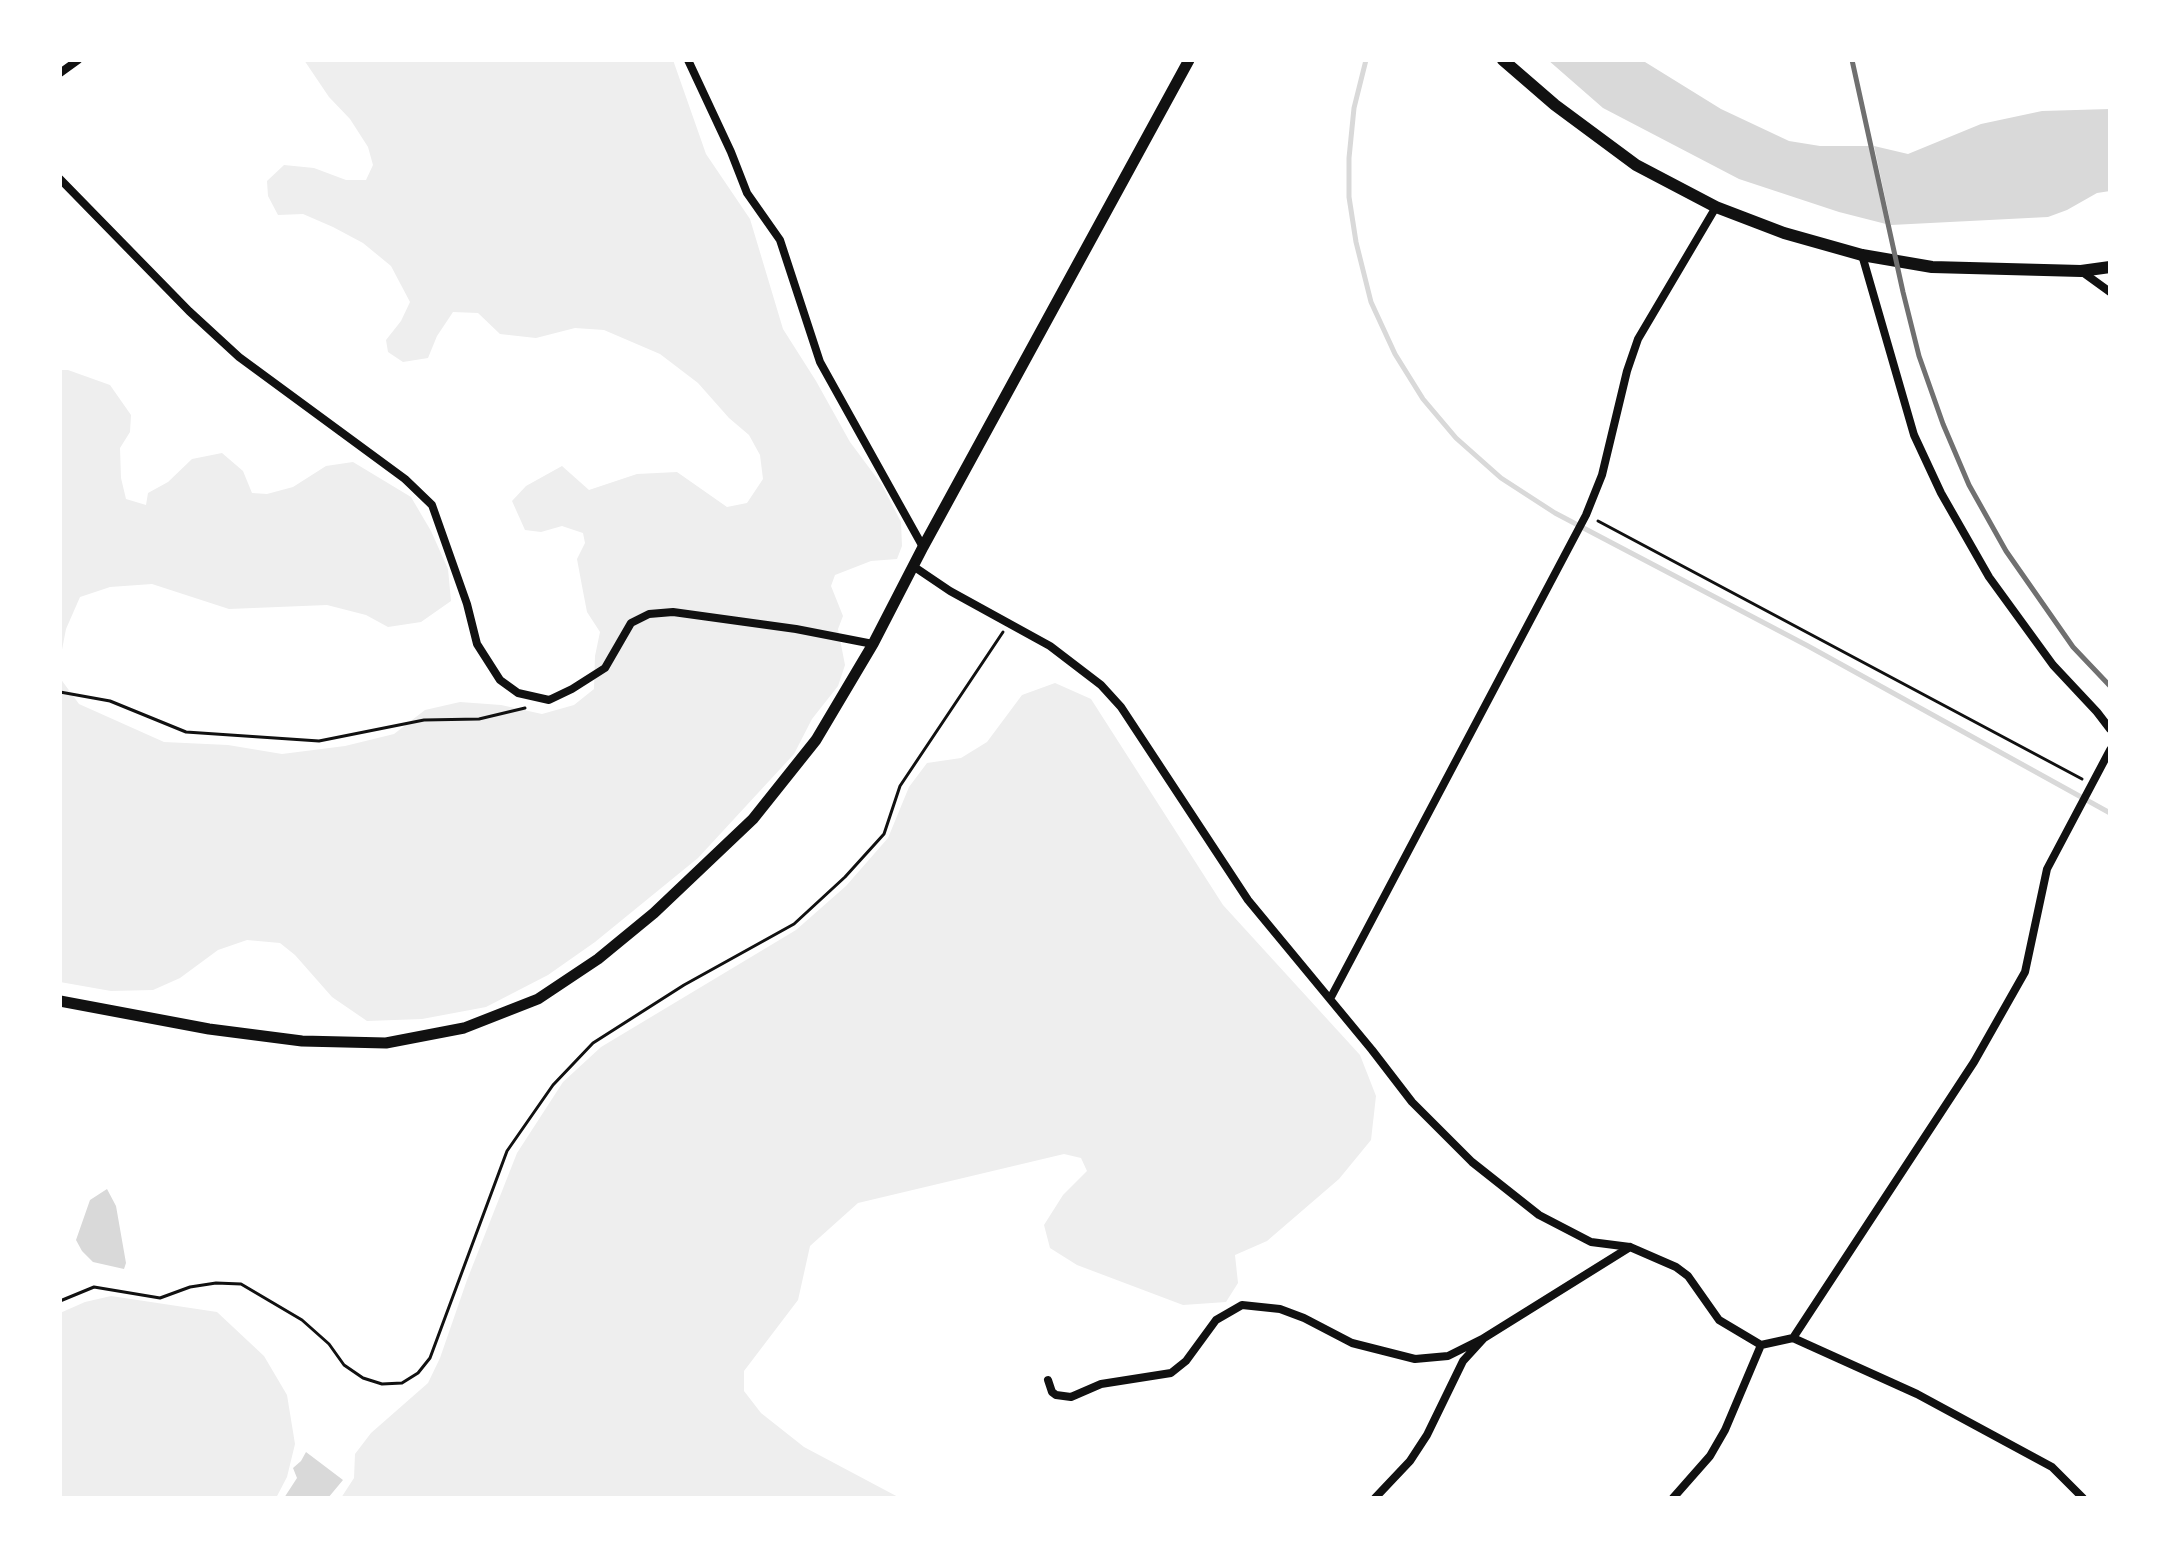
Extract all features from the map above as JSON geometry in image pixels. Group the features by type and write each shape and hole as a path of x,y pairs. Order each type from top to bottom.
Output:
{"main road":[{"path":"1503,60 1555,105 1636,165 1716,207 1784,233 1862,255 1932,267 2081,271 2110,267"}],"street":[{"path":"60,73 78,60"},
{"path":"688,60 747,193 780,240 820,362 923,547"},
{"path":"60,1001 209,1029 302,1041 386,1043 464,1028 538,999 598,959 654,913 753,819 816,740 873,644 1189,60"},
{"path":"60,179 189,311 239,357 405,479 432,505 467,604 477,644 500,680 518,693 549,700 572,689 605,668 631,623 649,614 673,612 796,629 873,644"},
{"path":"1330,999 1586,516 1602,475 1627,371 1638,339 1716,207"},
{"path":"1862,255 1914,435 1941,493 1998,589 2053,665 2110,729"},
{"path":"2081,271 2110,292"},
{"path":"913,566 1082,668 1121,707 1248,900 1412,1102 1472,1162 1539,1215 1591,1242 1630,1247 1676,1267 1688,1276 1719,1320 1761,1345 1793,1338 1917,1394 2052,1467 2083,1498"},
{"path":"1793,1338 1965,1075 2025,972 2047,869 2110,750"},
{"path":"1048,1380 1056,1395 1071,1397 1101,1384 1171,1373 1186,1361 1216,1320 1242,1305 1280,1309 1352,1343 1415,1359 1448,1356 1484,1338 1630,1247"},
{"path":"1375,1498 1410,1461 1427,1435 1463,1361 1484,1338"},
{"path":"1673,1498 1710,1456 1725,1430 1761,1345"}],"path":[{"path":"1586,516 2092,788"},
{"path":"60,1301 94,1287 160,1298 190,1287 216,1283 241,1284 302,1320 329,1344 344,1365 363,1378 382,1384 402,1383 418,1373 430,1358 507,1151 553,1085 593,1043 684,985 794,924 845,877 884,834 900,786 1009,622"},
{"path":"60,692 110,701 186,732 319,741 424,720 505,715 549,700"}],"shaded area":[{"path":"304,60 673,60 706,154 750,219 783,329 850,442 882,485 901,522 902,546 897,559 871,561 835,575 831,586 843,616 838,629 845,665 838,686 812,719 794,754 698,858 595,942 548,975 486,1007 422,1019 367,1021 332,997 295,955 280,943 247,940 218,950 180,978 153,990 111,991 60,982 60,678 79,704 164,742 228,745 282,754 345,746 394,734 425,710 460,702 501,705 542,714 574,705 594,689 595,656 600,632 587,612 577,559 585,543 583,533 562,526 541,532 525,530 512,501 526,486 562,466 589,490 637,474 677,472 727,507 747,503 763,479 760,455 749,435 698,383 660,354 604,330 575,328 536,338 500,334 478,313 453,312 437,336 428,358 403,362 388,352 386,340 401,321 410,302 391,266 363,243 333,227 303,214 278,215 268,196 267,181 284,165 314,168 346,180 366,180 373,165 368,147 350,119 329,97"},
{"path":"1548,60 1646,60 1721,109 1789,141 1820,146 1869,146 1886,224 1739,179 1603,108"},
{"path":"2110,109 2110,191 2097,193 2048,217 1891,225 1874,146 1908,154 1981,124 2042,111"},
{"path":"60,370 110,385 131,415 130,432 120,448 121,478 126,499 146,505 148,493 168,482 192,459 222,453 243,471 252,493 267,494 293,487 326,466 353,462 411,497 448,569 451,601 421,622 388,627 366,615 327,605 229,609 152,584 110,587 80,597 66,629 60,660"},
{"path":"1055,683 1091,699 1223,905 1360,1055 1376,1096 1371,1140 1339,1179 1267,1241 1235,1255 1238,1283 1226,1302 1183,1305 1077,1265 1050,1248 1044,1225 1063,1195 1087,1171 1081,1158 1064,1154 858,1203 810,1246 798,1300 744,1371 744,1391 761,1413 804,1447 900,1498 341,1498 354,1478 355,1454 371,1433 428,1383 517,1153 563,1082 601,1047 796,930 846,886 888,838 909,787 927,763 961,758 987,742 1022,695"},
{"path":"107,1189 116,1206 126,1263 124,1269 93,1262 76,1240 90,1200"},
{"path":"111,1296 217,1312 264,1356 287,1395 295,1444 287,1477 276,1498 60,1498 60,1313 85,1302"},
{"path":"306,1452 343,1480 328,1498 284,1498 297,1478 293,1468"}],"waterway":[{"path":"1366,60 1354,108 1349,158 1349,197 1356,242 1371,302 1395,354 1423,399 1456,438 1501,478 1555,513 1808,646 2110,813"}],"railway":[{"path":"1852,60 1903,292 1919,356 1943,424 1969,485 2006,551 2073,647 2110,686"}]}
